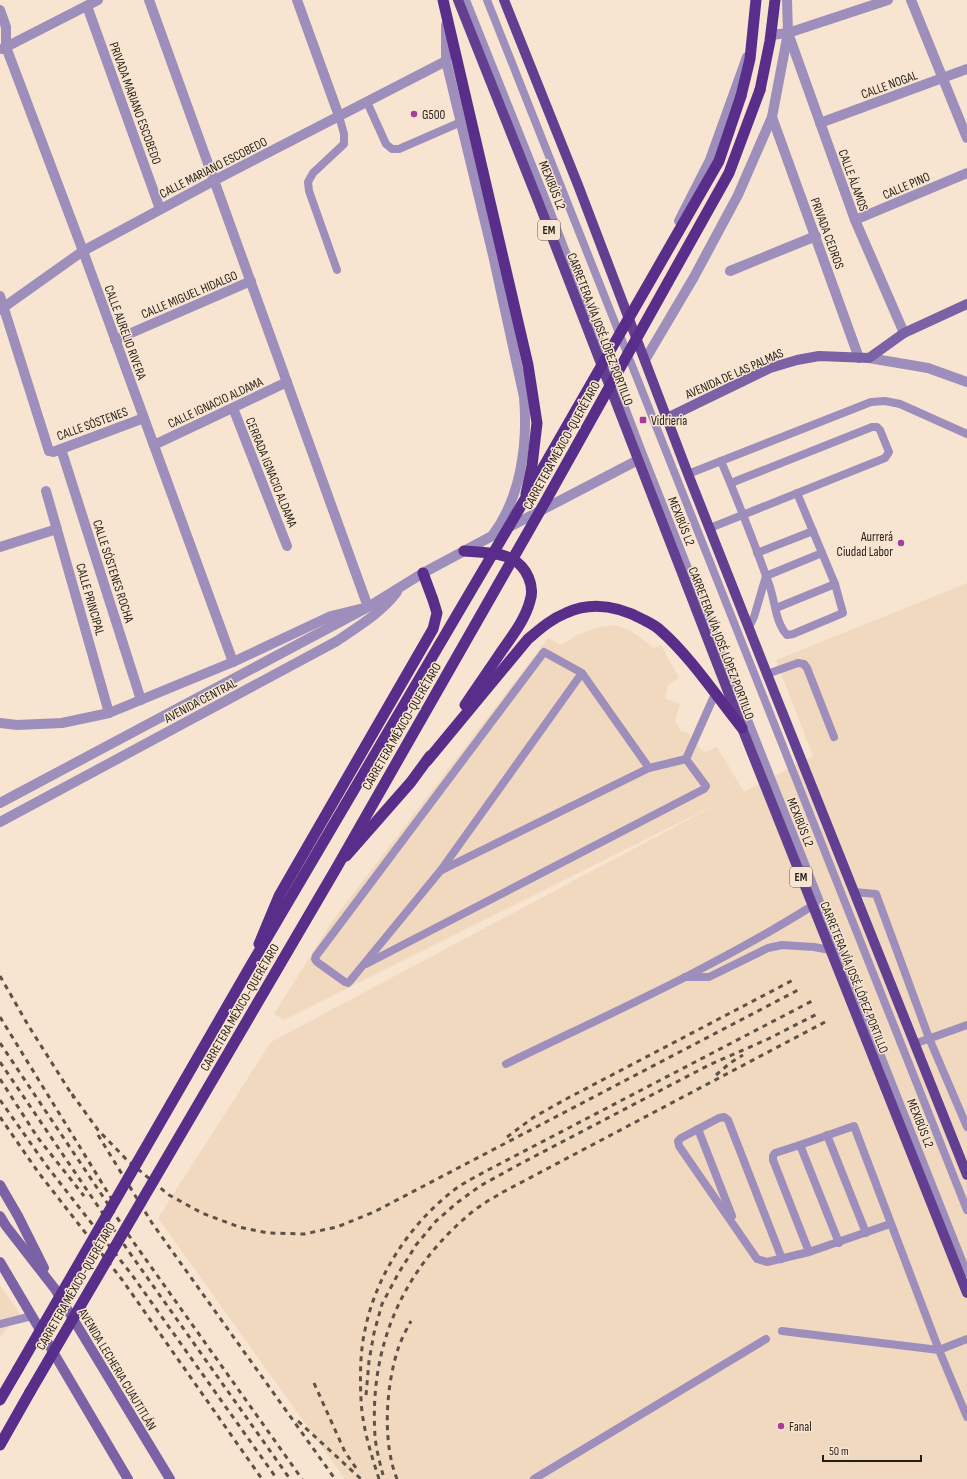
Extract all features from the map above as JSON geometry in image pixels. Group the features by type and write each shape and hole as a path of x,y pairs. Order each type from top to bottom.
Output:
{"highway":[{"path":"443,0 528,365 537,423 532,466 525,498"},
{"name":"CARRETERA MÉXICO-QUERÉTARO","path":"0,1400 251,965 525,498 719,161 742,96 750,59 756,0"},
{"name":"CARRETERA MÉXICO-QUERÉTARO","path":"0,1445 337,867 544,504 729,173 760,90 771,35 775,0"},
{"path":"427,761 512,636 526,613 531,600 532,586 524,568 512,559 496,555 464,551"},
{"path":"251,965 279,896 434,629 437,613 434,600 423,573"},
{"path":"337,867 411,782 528,639 546,624 566,612 597,606 614,608 631,613 659,628 681,651 742,728"}],"main road":[{"name":"CARRETERA VÍA JOSÉ LÓPEZ PORTILLO","path":"458,0 538,201 812,906 967,1293"},
{"path":"504,0 575,178 688,474 967,1175"},
{"path":"864,358 904,333 967,304"},
{"name":"AVENIDA DE LAS PALMAS","path":"667,418 777,366 797,360 820,356 864,358"},
{"path":"0,1185 18,1216 54,1289"},
{"name":"AVENIDA LECHERIA CUAUTITLÁN","path":"0,1216 54,1289 170,1479"},
{"path":"0,1262 128,1479"}],"street":[{"path":"3,49 98,0"},
{"path":"0,723 17,725 62,723 109,713 232,662 331,616 368,607 149,0"},
{"path":"297,0 340,116"},
{"path":"645,360 694,277 738,195 772,116 788,33 786,0"},
{"path":"771,35 788,33 888,0"},
{"path":"911,0 944,78 967,138"},
{"name":"PRIVADA MARIANO ESCOBEDO","path":"87,6 160,209"},
{"name":"CALLE AURELIO RIVERA","path":"0,10 6,27 3,49 83,251 232,662"},
{"path":"446,13 446,61 493,255 520,377 525,411 523,449 517,481 513,495 501,523 492,536"},
{"name":"CALLE ÁLAMOS","path":"788,33 855,220 904,333"},
{"path":"626,312 634,304 654,272 710,160 735,85 752,44"},
{"name":"CALLE MARIANO ESCOBEDO","path":"2,308 83,251 215,180 446,61"},
{"name":"CALLE NOGAL","path":"820,124 967,69"},
{"name":"PRIVADA CEDROS","path":"772,116 816,236 864,358"},
{"name":"CALLE PINO","path":"855,220 967,173"},
{"path":"730,271 816,236"},
{"name":"CALLE MIGUEL HIDALGO","path":"115,340 251,281"},
{"path":"0,296 2,308"},
{"name":"CALLE SÓSTENES","path":"2,308 49,451 53,452 144,418"},
{"path":"864,358 928,368 967,382"},
{"name":"CALLE IGNACIO ALDAMA","path":"154,445 287,382"},
{"name":"CERRADA IGNACIO ALDAMA","path":"232,408 287,546"},
{"name":"CALLE SÓSTENES ROCHA","path":"61,449 141,700"},
{"name":"AVENIDA CENTRAL","path":"0,803 368,607 423,573 638,460"},
{"name":"CALLE PRINCIPAL","path":"46,491 109,713"},
{"path":"0,547 58,529"},
{"name":"AVENIDA CENTRAL","path":"0,822 337,641 373,616 388,603 401,587"}],"lane":[{"name":"MEXIBÚS L2","path":"466,0 546,200 651,474 967,1273"},
{"name":"MEXIBÚS L2","path":"487,0 967,1210"},
{"path":"367,102 386,144 392,149 399,149 461,122"},
{"path":"337,270 309,192 308,182 313,173 344,144 344,134 340,116"},
{"path":"688,474 872,402 885,401 900,404 967,434"},
{"path":"710,528 885,458 889,452 880,430 877,427 872,427 731,483"},
{"path":"721,461 731,483 766,576 783,631 787,635 793,634 843,613 835,584 797,493"},
{"path":"757,553 813,531"},
{"path":"766,576 822,553"},
{"path":"749,627 754,617 766,576"},
{"path":"776,608 835,584"},
{"path":"582,673 441,870 348,983 316,962 315,959 544,652 582,673 649,768"},
{"path":"767,674 798,663 804,664 807,668 834,736"},
{"path":"686,759 715,694"},
{"path":"441,870 649,768 686,759"},
{"path":"362,966 704,789 706,786 686,759"},
{"path":"854,892 876,894 929,1038 966,1124"},
{"path":"506,1064 684,977 762,936 812,906"},
{"path":"684,977 709,977 768,948 782,945 814,947 830,950"},
{"path":"914,1044 967,1025"},
{"path":"782,1258 728,1120 724,1117 681,1138 678,1141 679,1146 757,1259 767,1262 809,1252 839,1243 890,1224"},
{"path":"809,1252 773,1160 773,1156 775,1153 827,1136 850,1126 854,1126 890,1224 967,1417"},
{"path":"698,1129 736,1228"},
{"path":"827,1136 866,1233"},
{"path":"800,1145 839,1243"},
{"path":"0,1324 32,1316"},
{"path":"782,1331 939,1350 967,1339"},
{"path":"534,1479 766,1339"}],"shaded area":[{"path":"967,583 967,1479 345,1479 158,1218 271,1042 723,801 284,1020 274,1014 331,923 548,638 561,645 579,634 600,627 615,625 630,630 654,648 661,645 679,678 668,685 665,698 680,704 675,721 681,731 691,734 689,740 705,752 717,747 744,792 813,756 776,660"},
{"path":"0,1285 20,1314 0,1337"}],"railway":[{"path":"0,976 28,1025 74,1098"},
{"path":"507,1137 534,1117 568,1098 795,979"},
{"path":"72,1094 98,1130 127,1160 169,1195 202,1213 239,1227 268,1233 304,1234 337,1227 374,1212 800,989"},
{"path":"379,1479 367,1440 363,1419 361,1391 361,1356 363,1338 370,1310 386,1270 409,1235 423,1218 454,1190 471,1179 812,1001"},
{"path":"366,1395 369,1361 374,1333 382,1304 416,1245 436,1221 458,1202 480,1186 518,1165 709,1065 768,1039 819,1013"},
{"path":"0,1017 113,1201"},
{"path":"383,1475 375,1436 375,1403 378,1371 385,1341 395,1312 409,1284 427,1258 448,1234 472,1212 503,1192 825,1022"},
{"path":"0,1043 132,1240 302,1479"},
{"path":"716,1075 730,1063 743,1055"},
{"path":"0,1062 127,1249 290,1479"},
{"path":"0,1079 38,1138 84,1196"},
{"path":"0,1100 46,1165 132,1275 277,1479"},
{"path":"0,1117 38,1172 123,1281 262,1479"},
{"path":"98,1135 152,1223 335,1479"},
{"path":"397,1479 389,1448 387,1414 388,1397 398,1349 411,1321"},
{"path":"314,1383 345,1452 356,1468"},
{"path":"298,1421 361,1479"}],"place":[{"name":"G500","path":"414,114"},
{"name":"Vidrieria","path":"643,420"},
{"name":"Aurrerá Ciudad Labor","path":"901,543"},
{"name":"Fanal","path":"781,1426"}]}
